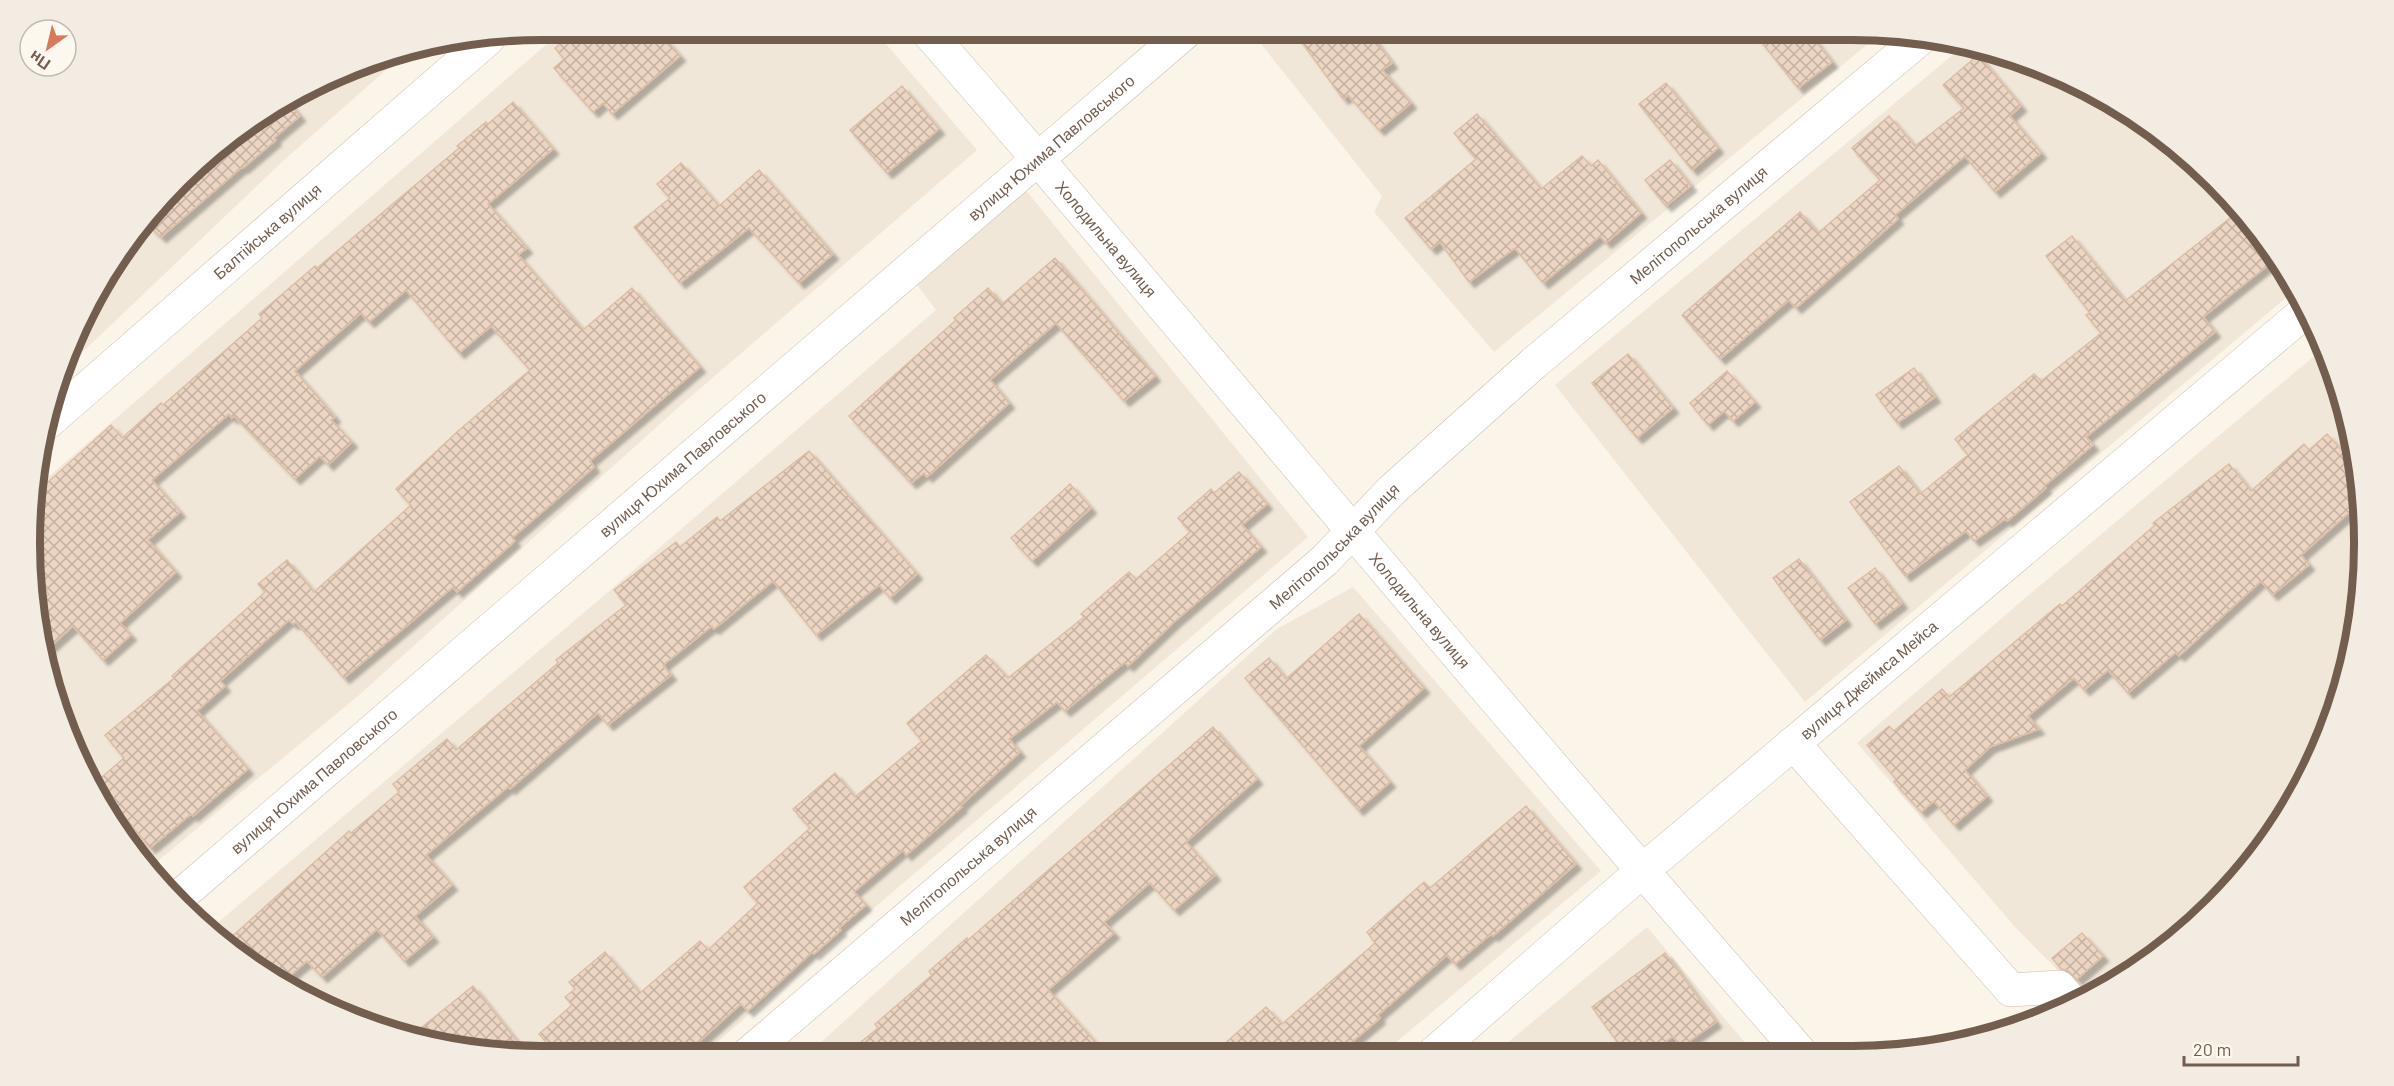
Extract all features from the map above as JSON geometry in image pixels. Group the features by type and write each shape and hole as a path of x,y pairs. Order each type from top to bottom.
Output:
{"street":[{"name":"Холодильна вулиця","path":"935,40 1040,159 1352,531 1795,1046"},
{"name":"вулиця Юхима Павловського","path":"183,893 1177,40"},
{"name":"Балтійська вулиця","path":"58,414 482,45"},
{"name":"Мелітопольська вулиця","path":"758,1046 1325,560 1392,490 1534,363 1913,45"},
{"name":"вулиця Джеймса Мейса","path":"1442,1046 1642,871 2300,316"},
{"path":"1793,744 2011,990 2059,987 2067,996"}],"shaded area":[{"path":"551,40 883,40 977,150 681,405 358,696 156,863 125,822 108,794 92,765 67,705 50,641 45,609 40,543 45,480"},
{"path":"1258,40 1871,41 1494,352 1374,212 1382,196"},
{"path":"1957,52 2013,67 2073,92 2130,125 2157,144 2182,165 2229,212 2250,237 2288,296 1805,702 1555,385"},
{"path":"393,64 283,161 76,358 92,321 125,264 165,212 212,165 237,144 292,108 321,92"},
{"path":"1024,188 1308,537 713,1046 543,1046 445,1036 381,1019 321,994 264,961 216,924 936,310 915,282"},
{"path":"2316,354 2327,381 2344,445 2354,543 2344,641 2327,705 2302,765 2286,794 2250,849 2229,874 2182,921 2157,942 2130,961 2078,991 2015,927 1857,743 2031,593"},
{"path":"1353,587 1601,871 1391,1046 817,1046 1277,629"},
{"path":"1647,927 1748,1046 1503,1046"}],"building":[{"path":"564,40 647,40 649,42 666,40 680,56 612,114 603,103 593,112 554,68 564,59 555,48"},
{"path":"1300,40 1375,40 1392,63 1382,70 1411,103 1379,130 1348,95 1343,99"},
{"path":"1760,40 1815,40 1832,62 1798,88"},
{"path":"1976,57 1980,58 2021,106 2010,116 2041,153 1995,192 1965,156 1895,215 1898,219 1796,308 1789,300 1720,359 1682,315 1800,212 1818,233 1880,180 1852,148 1889,116 1915,146 1964,108 1943,85"},
{"path":"1666,83 1718,148 1692,170 1639,104"},
{"path":"902,86 939,129 887,173 850,130"},
{"path":"513,102 553,149 488,204 527,248 518,255 583,330 632,288 700,367 590,461 594,467 512,538 515,541 457,592 453,587 344,678 296,622 293,624 289,620 220,681 225,686 197,711 248,769 193,816 191,814 150,848 114,804 100,779 124,758 105,735 174,678 172,676 265,592 258,584 287,560 314,592 411,505 396,489 458,431 530,370 491,326 459,353 406,290 369,322 361,313 295,371 335,417 331,420 352,442 328,465 320,456 295,479 234,416 232,418 229,414 152,480 180,512 148,540 176,572 120,623 131,635 103,660 73,626 51,646 44,599 49,594 43,588 40,543 44,485 111,425 122,438 161,403 163,405 262,318 259,314 459,148 457,146 486,122 488,124"},
{"path":"293,107 300,116 274,138 276,140 161,237 151,228 188,188 237,144"},
{"path":"1477,114 1541,189 1582,156 1591,166 1598,160 1641,213 1606,243 1600,236 1543,283 1515,248 1469,282 1440,242 1431,249 1405,218 1476,159 1454,133"},
{"path":"1670,160 1691,186 1666,206 1645,180"},
{"path":"681,163 719,206 759,170 833,254 799,283 749,228 680,283 634,227 670,198 657,184"},
{"path":"2232,216 2269,264 2203,317 2215,332 2086,437 2093,445 2044,486 2046,488 2007,521 2005,519 1974,541 1966,531 1905,576 1850,502 1899,466 1920,494 1968,455 1955,439 2034,374 2041,381 2101,333 2086,315 2090,313 2046,256 2072,236 2125,301"},
{"path":"1055,258 1155,376 1124,401 1056,323 990,380 1009,403 927,477 924,473 911,483 849,416 956,320 954,318 988,288 1002,304"},
{"path":"1628,354 1673,408 1637,438 1592,383"},
{"path":"1914,368 1935,397 1897,423 1876,395"},
{"path":"1727,371 1755,402 1733,421 1724,411 1708,425 1690,403"},
{"path":"2327,434 2345,454 2352,510 2301,555 2309,565 2272,595 2261,581 2179,656 2176,652 2128,693 2108,670 2084,690 2074,678 2028,716 2039,729 1990,747 1965,770 1987,796 1954,825 1934,801 1921,812 1894,782 1896,779 1867,745 1889,726 1894,731 1942,689 1949,697 2060,604 2062,606 2155,525 2153,523 2229,464 2251,491 2304,444 2309,450"},
{"path":"809,451 917,574 890,598 879,585 816,635 773,581 714,629 712,626 663,665 671,675 608,725 598,713 510,789 508,787 426,855 452,885 415,916 433,937 404,961 377,929 322,977 307,961 289,976 231,937 349,831 351,833 399,792 393,784 447,739 456,750 558,663 556,660 626,605 614,590 676,542 680,547 717,517 720,521"},
{"path":"1239,472 1267,504 1242,525 1261,547 1174,622 1128,666 1125,662 1065,711 1057,702 1009,739 1020,752 960,806 962,807 906,855 903,850 854,892 866,905 839,928 841,930 814,954 812,952 748,1011 741,1004 694,1046 550,1046 539,1034 572,1005 565,997 575,989 569,982 605,952 640,993 700,941 708,950 758,903 744,887 810,828 793,809 835,773 855,797 922,741 907,723 986,655 1008,678 1084,617 1081,614 1129,572 1136,579 1190,532 1178,518 1211,489 1214,493"},
{"path":"1070,484 1091,508 1032,561 1011,538"},
{"path":"1799,559 1846,620 1820,640 1773,578"},
{"path":"1875,568 1902,603 1875,624 1848,588"},
{"path":"1359,614 1424,688 1359,746 1390,782 1358,810 1245,678 1269,658 1286,679"},
{"path":"1213,727 1257,779 1186,842 1215,875 1174,910 1150,883 1104,922 1114,933 1048,990 1099,1046 856,1046 878,1028 875,1024 932,975 929,971 967,938 968,940"},
{"path":"1526,806 1576,864 1493,936 1491,934 1455,964 1447,955 1378,1015 1380,1018 1347,1046 1222,1046 1266,1007 1282,1024 1375,943 1367,932 1424,882 1430,888"},
{"path":"2082,933 2103,956 2077,979 2067,970 2061,969 2052,958"},
{"path":"1665,953 1716,1022 1682,1046 1673,1036 1660,1046 1620,1046 1592,1007"},
{"path":"473,986 520,1045 477,1041 419,1030"}]}
